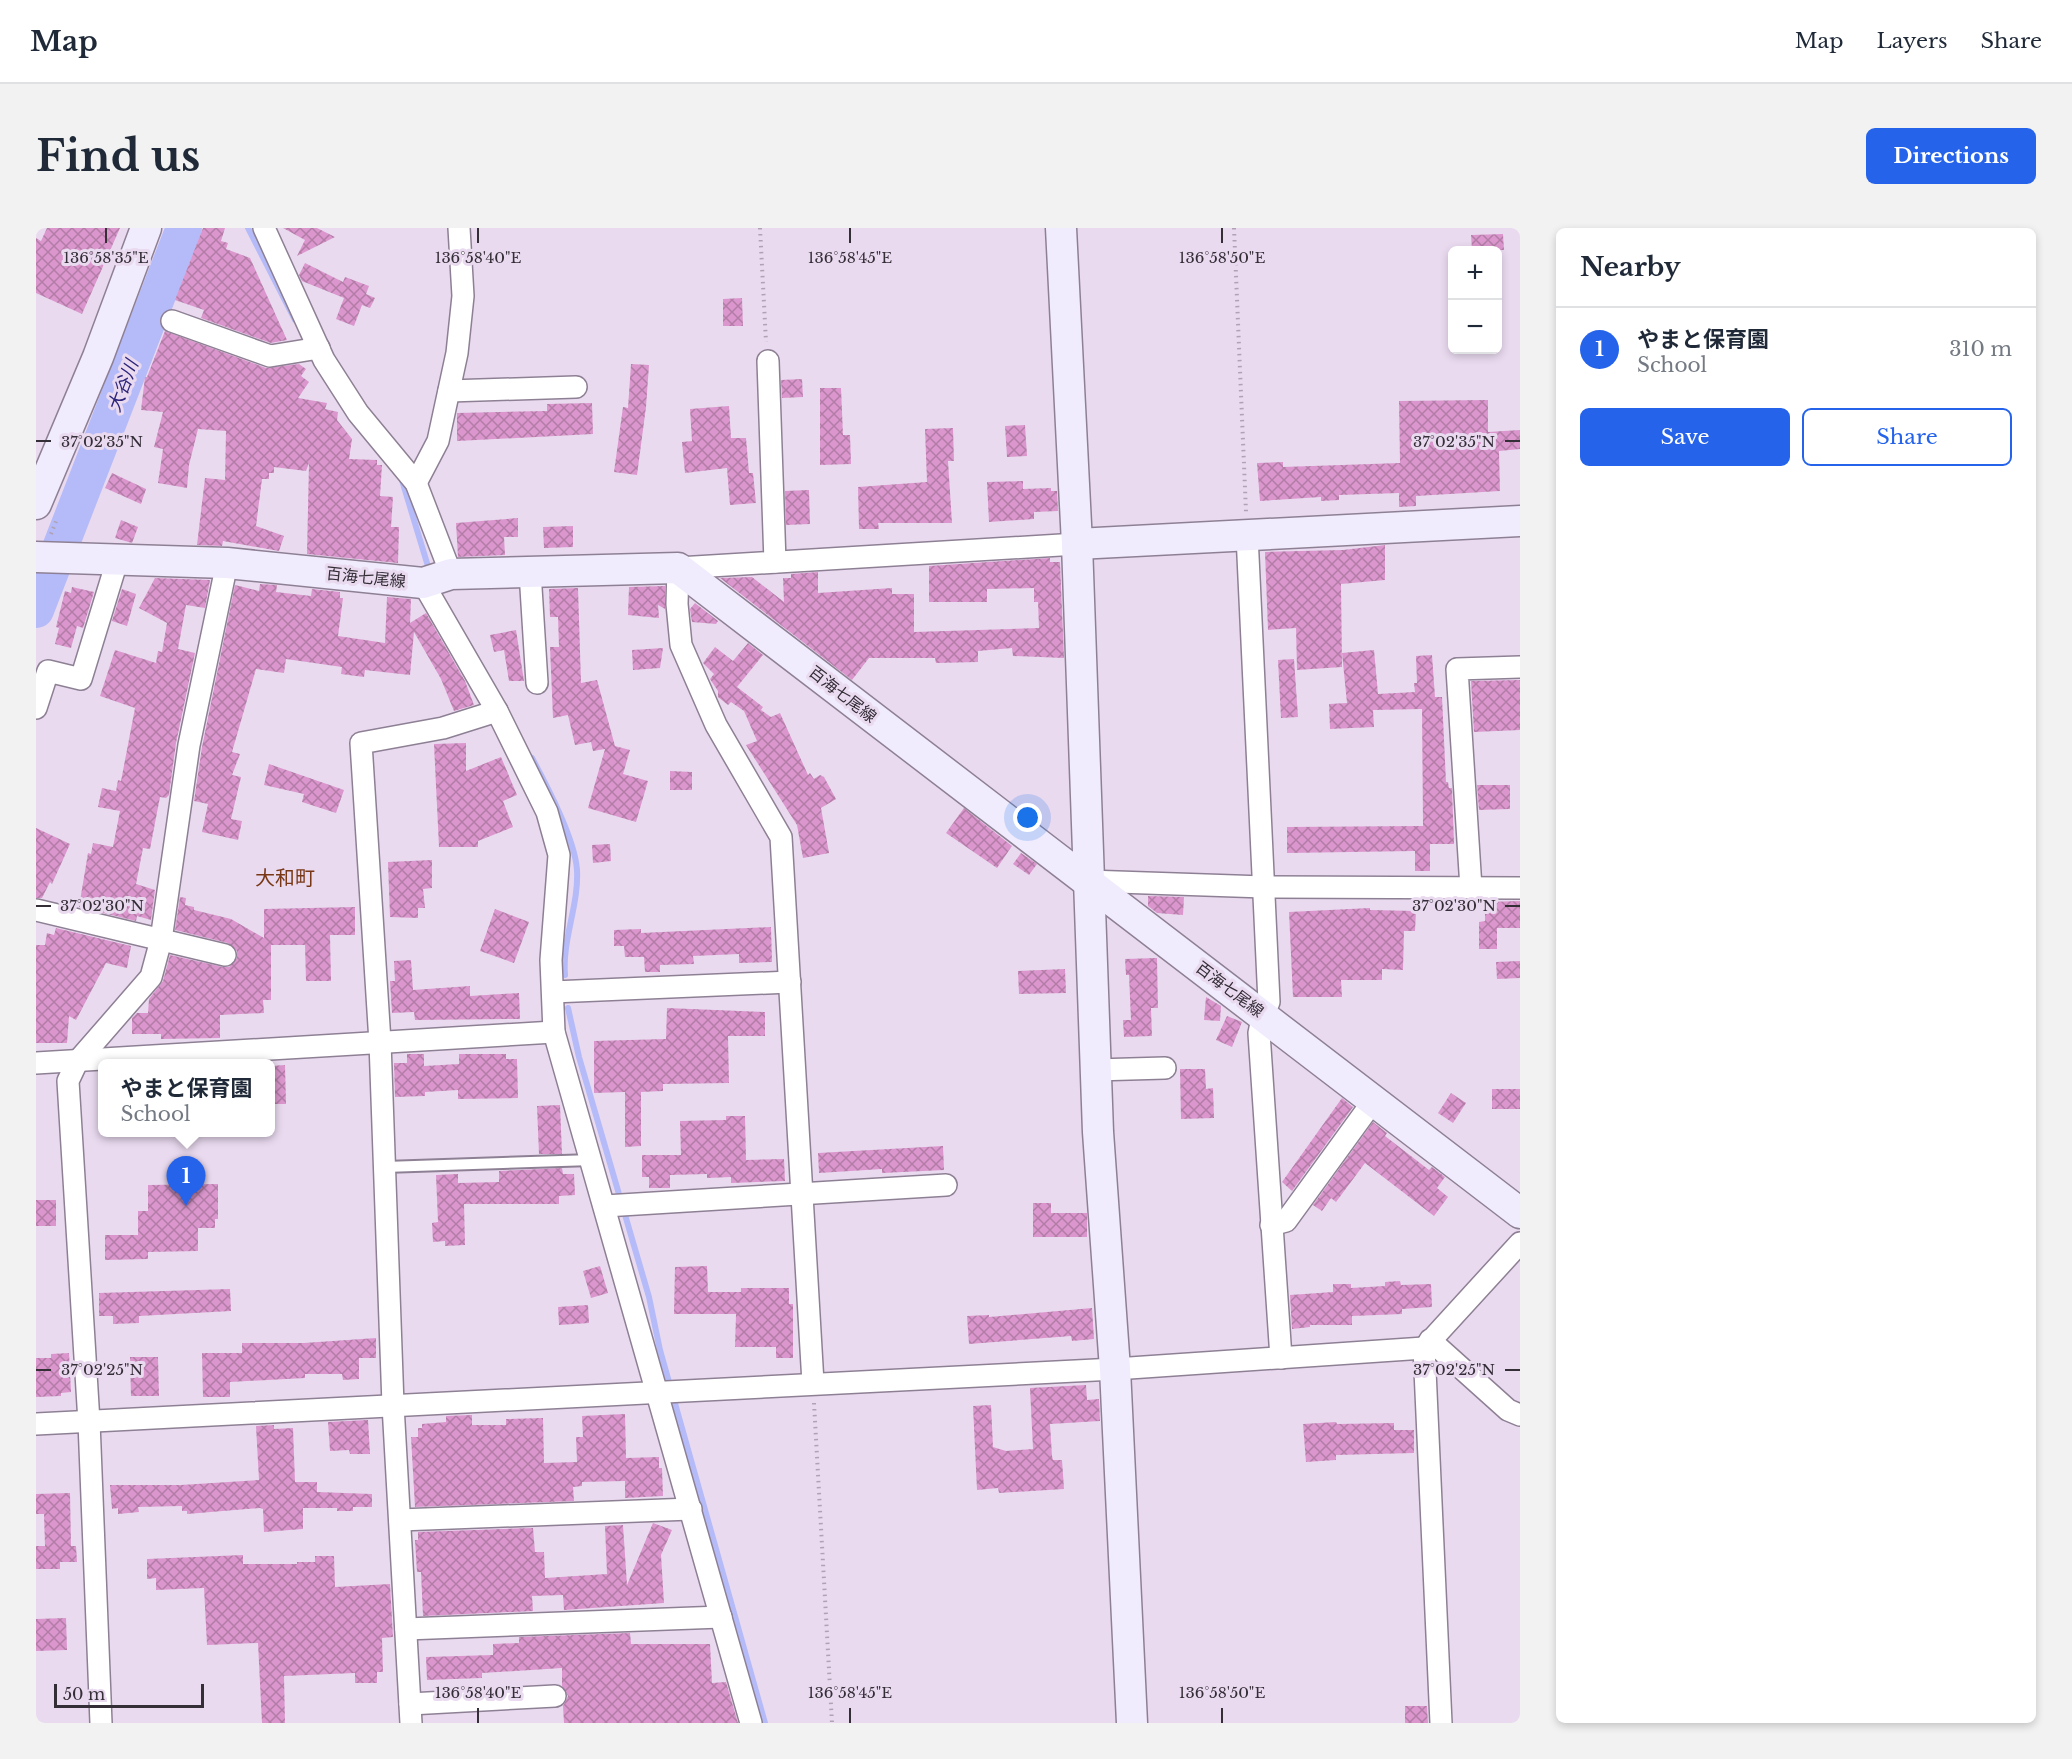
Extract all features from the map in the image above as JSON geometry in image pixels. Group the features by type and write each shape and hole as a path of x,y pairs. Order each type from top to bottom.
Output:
{"street":[{"path":"36,504 98,357 146,228"},
{"path":"264,228 319,348 358,414 416,483 436,579 547,812 559,855 551,960 554,1032 605,1206 667,1390 691,1509 751,1723"},
{"path":"416,483 438,441 457,353 463,297 459,228"},
{"path":"1061,228 1077,544 1095,1070 1115,1369 1132,1723"},
{"path":"172,321 270,356 319,348"},
{"path":"768,361 775,562"},
{"path":"449,391 576,387"},
{"path":"813,1383 781,837 716,725 681,645 677,604 678,568 1520,521"},
{"path":"1247,536 1269,1002 1263,1014 1259,1033 1281,1358"},
{"name":"百海七尾線","path":"36,557 227,563 436,579 530,572 678,568 1520,1213"},
{"path":"36,708 48,671 81,679 118,558"},
{"path":"101,1723 89,1422 68,1081 77,1062 151,977 161,940 189,745 227,563"},
{"path":"530,572 537,683"},
{"path":"1472,888 1457,669 1520,667"},
{"path":"497,711 443,728 361,743 380,1042 393,1405 410,1713 555,1696"},
{"path":"1088,881 1264,887 1520,888"},
{"path":"36,910 225,955"},
{"path":"553,992 790,982"},
{"path":"122,1059 554,1032"},
{"path":"36,1063 98,1061"},
{"path":"1095,1070 1165,1068"},
{"path":"1271,1225 1286,1221 1374,1100"},
{"path":"605,1206 946,1185"},
{"path":"36,1424 667,1390 1115,1369 1281,1358 1427,1344 1520,1243"},
{"path":"1427,1344 1508,1410 1520,1415"},
{"path":"1427,1344 1441,1723"},
{"path":"400,1521 691,1509"},
{"path":"406,1629 721,1617"}],"lane":[{"path":"385,1167 592,1160"}],"path":[{"path":"760,228 768,361"},
{"path":"1234,228 1247,536"},
{"path":"813,1383 832,1723"}],"building":[{"path":"47,228 120,228 82,314 36,293 36,238 41,241"},
{"path":"203,228 225,228 221,241 228,243 226,249 250,258 287,340 271,343 201,318 204,310 175,300"},
{"path":"283,228 317,228 335,237 297,256 305,240"},
{"path":"1503,234 1504,250 1502,246 1472,246 1471,235"},
{"path":"305,263 343,282 345,277 369,286 366,294 375,298 370,308 362,305 354,326 336,319 344,298 302,281 299,275"},
{"path":"742,298 743,326 723,326 723,299"},
{"path":"165,331 266,368 299,364 306,369 301,376 309,382 298,398 327,403 325,409 338,412 337,420 352,439 349,459 377,460 377,465 382,465 380,496 393,497 391,527 399,527 398,563 307,554 309,463 306,471 274,467 274,473 269,473 269,479 262,479 256,526 284,536 279,551 223,541 222,546 197,545 205,478 225,480 226,431 198,429 189,465 187,488 158,483 163,449 154,447 163,412 141,410 145,377 147,377"},
{"path":"631,364 649,365 637,475 614,472 623,407 628,408"},
{"path":"802,379 803,397 782,398 781,380"},
{"path":"820,388 841,388 843,435 850,435 851,464 820,465"},
{"path":"1488,400 1488,432 1520,430 1520,449 1499,451 1500,491 1416,496 1416,506 1399,507 1399,493 1339,495 1339,500 1321,501 1321,497 1260,501 1257,463 1283,462 1283,467 1400,463 1399,401"},
{"path":"592,403 593,434 457,441 457,413 547,411 547,404"},
{"path":"729,406 731,438 746,438 749,473 753,473 756,503 730,505 727,468 685,473 682,442 692,441 690,409"},
{"path":"1025,425 1027,456 1007,457 1005,426"},
{"path":"953,428 954,461 948,461 952,523 878,523 879,529 859,529 858,487 927,482 925,429"},
{"path":"112,473 146,489 141,504 105,488"},
{"path":"1023,481 1023,489 1051,488 1051,491 1057,491 1058,511 1034,512 1034,519 989,522 987,482"},
{"path":"809,490 810,524 786,525 785,491"},
{"path":"518,518 518,537 504,537 505,555 458,557 456,523"},
{"path":"121,520 138,527 132,543 115,538"},
{"path":"573,526 573,547 544,548 543,527"},
{"path":"1385,545 1385,580 1341,584 1342,667 1297,670 1296,628 1268,630 1265,552 1343,550"},
{"path":"1050,558 1050,562 1060,562 1064,658 1013,656 1012,648 978,651 978,662 936,663 935,658 869,658 852,680 720,578 752,577 784,602 783,578 791,578 791,574 818,572 818,593 892,588 892,594 914,594 914,632 1039,628 1038,602 1034,602 1034,588 987,589 987,602 929,602 929,566"},
{"path":"155,578 210,580 205,608 186,605 178,649 195,653 176,743 169,795 166,798 160,797 150,849 143,848 136,884 155,890 151,920 137,916 136,921 79,907 88,853 91,854 93,843 113,847 120,811 98,807 102,788 116,791 118,780 121,781 135,708 100,696 115,650 156,663 158,651 162,652 167,623 139,608"},
{"path":"260,584 277,585 276,592 311,596 312,589 340,592 340,598 343,598 338,636 385,643 387,597 411,599 410,623 426,613 465,681 474,705 454,711 441,679 414,632 410,675 365,670 364,677 341,674 342,667 286,659 284,673 256,669 232,752 240,754 232,775 241,777 231,819 242,821 238,840 202,832 208,804 194,801 202,747 235,585 259,591"},
{"path":"665,586 665,609 658,605 659,618 628,615 629,587"},
{"path":"72,587 94,592 83,628 77,626 71,648 55,644 59,628 56,627 65,591 71,593"},
{"path":"578,588 581,683 597,680 615,746 630,750 623,774 648,781 636,822 588,808 605,749 593,751 591,742 575,745 568,715 553,718 550,647 559,647 558,617 550,617 549,589"},
{"path":"122,589 136,594 127,626 112,621"},
{"path":"695,603 718,621 716,624 692,622 690,609"},
{"path":"516,630 524,681 509,681 504,650 494,652 490,635"},
{"path":"748,643 763,655 737,687 763,707 761,710 771,717 780,713 808,775 810,773 814,779 820,775 824,777 836,799 821,808 829,853 803,858 797,825 746,745 757,741 744,711 731,702 728,705 718,697 718,691 710,679 714,674 703,663 715,647 733,661"},
{"path":"663,648 660,668 633,670 632,650"},
{"path":"1374,650 1378,694 1415,692 1416,656 1432,655 1435,697 1442,697 1446,782 1449,788 1452,788 1454,844 1430,844 1430,871 1415,871 1415,851 1287,853 1287,827 1423,826 1422,709 1373,710 1374,727 1330,729 1329,704 1347,703 1342,653"},
{"path":"1294,659 1298,717 1281,718 1278,660"},
{"path":"1520,680 1520,730 1474,732 1471,681"},
{"path":"466,743 466,771 501,757 517,795 503,801 513,827 478,841 478,847 439,847 434,744"},
{"path":"269,764 344,790 336,813 302,802 304,794 264,785"},
{"path":"670,771 692,772 692,790 670,790"},
{"path":"1477,785 1510,785 1510,809 1479,810"},
{"path":"964,808 1012,846 997,868 946,833"},
{"path":"36,828 70,844 52,884 50,882 42,898 36,898"},
{"path":"610,844 611,861 593,863 592,845"},
{"path":"1021,853 1037,864 1029,875 1013,864"},
{"path":"432,860 432,888 423,889 425,908 418,908 418,918 390,917 388,862"},
{"path":"1148,896 1184,897 1183,915 1157,913 1148,906"},
{"path":"180,897 186,898 185,905 194,907 194,910 231,919 264,938 264,909 355,907 355,935 330,935 331,981 306,981 305,945 271,945 271,1000 263,1000 264,1013 220,1015 220,1038 161,1039 161,1034 132,1034 132,1018 137,1013 148,1013 149,999 163,981 170,955 223,967 229,967 237,958 237,951 228,943 175,930"},
{"path":"1520,901 1520,928 1497,928 1497,949 1479,949 1479,922 1485,921 1485,902"},
{"path":"1370,908 1370,910 1416,911 1415,931 1404,931 1403,970 1382,969 1382,980 1341,980 1342,997 1293,997 1289,912"},
{"path":"495,909 529,922 514,963 480,951"},
{"path":"771,927 772,962 739,963 739,954 693,956 694,964 660,965 660,972 645,972 644,957 625,957 624,946 614,946 614,930 641,929 641,933"},
{"path":"56,928 131,946 127,968 106,963 76,1020 69,1016 67,1043 36,1043 36,945 45,945 47,933 54,935"},
{"path":"1157,958 1158,1008 1151,1008 1152,1036 1124,1037 1123,1020 1131,1020 1129,975 1126,975 1125,959"},
{"path":"411,960 413,990 470,986 470,996 519,993 520,1019 415,1020 414,1012 392,1013 390,981 395,981 394,961"},
{"path":"1520,961 1520,978 1497,979 1496,962"},
{"path":"1065,969 1066,993 1019,994 1018,971"},
{"path":"1206,997 1221,1006 1220,1021 1204,1020"},
{"path":"667,1008 765,1012 765,1036 728,1036 729,1083 663,1084 663,1091 641,1092 641,1146 625,1147 625,1092 594,1093 594,1041 666,1039"},
{"path":"1227,1016 1242,1022 1232,1047 1216,1040"},
{"path":"407,1054 424,1054 424,1066 459,1064 459,1054 506,1054 506,1059 517,1059 518,1098 458,1099 458,1090 425,1092 425,1096 395,1097 394,1063 407,1063"},
{"path":"285,1065 286,1104 275,1104 275,1066"},
{"path":"1180,1069 1205,1069 1206,1089 1213,1088 1214,1118 1181,1119"},
{"path":"1492,1089 1520,1089 1520,1109 1492,1109"},
{"path":"1451,1093 1466,1103 1453,1123 1438,1113"},
{"path":"1342,1098 1353,1107 1292,1191 1282,1182"},
{"path":"560,1105 562,1154 539,1154 537,1106"},
{"path":"726,1116 745,1116 746,1160 784,1159 785,1181 731,1183 731,1177 707,1178 707,1174 670,1175 670,1188 649,1188 649,1177 642,1177 642,1155 681,1155 680,1121 726,1120"},
{"path":"1373,1122 1387,1133 1385,1136 1429,1170 1432,1167 1445,1177 1437,1188 1448,1197 1434,1216 1365,1163 1336,1202 1331,1198 1322,1211 1313,1205"},
{"path":"943,1146 944,1170 882,1173 882,1169 819,1173 818,1153"},
{"path":"562,1168 563,1174 574,1174 575,1195 559,1196 559,1204 464,1204 465,1245 445,1246 445,1241 433,1242 432,1223 438,1222 436,1175 458,1174 458,1183 499,1182 499,1171"},
{"path":"218,1184 218,1219 215,1219 215,1228 198,1228 198,1251 148,1252 148,1259 105,1260 105,1235 138,1235 138,1211 148,1211 148,1185"},
{"path":"36,1200 56,1200 56,1226 36,1226"},
{"path":"1033,1203 1051,1203 1051,1213 1087,1213 1087,1237 1033,1237"},
{"path":"600,1266 608,1293 591,1298 583,1271"},
{"path":"707,1266 708,1292 741,1292 741,1288 789,1288 789,1304 793,1304 793,1358 776,1358 776,1347 735,1347 736,1314 674,1314 675,1267"},
{"path":"1400,1281 1401,1285 1431,1284 1432,1307 1402,1309 1402,1314 1352,1316 1352,1325 1310,1325 1310,1327 1292,1329 1290,1295 1333,1292 1333,1284 1351,1284 1351,1288 1385,1286 1385,1282"},
{"path":"230,1289 231,1311 139,1316 139,1323 113,1324 113,1316 99,1316 99,1293"},
{"path":"588,1305 589,1323 559,1325 558,1307"},
{"path":"1092,1308 1094,1339 1072,1341 1071,1336 969,1344 967,1316 989,1315 989,1317"},
{"path":"376,1338 376,1358 359,1358 359,1379 343,1380 342,1374 305,1374 305,1378 230,1382 230,1397 203,1397 202,1353 242,1353 242,1343 304,1343"},
{"path":"69,1353 71,1392 61,1393 61,1396 36,1397 36,1358 51,1358 51,1354"},
{"path":"130,1357 158,1357 159,1396 131,1396"},
{"path":"1086,1385 1087,1400 1099,1399 1100,1421 1050,1424 1052,1456 1053,1460 1062,1460 1064,1489 999,1493 998,1488 977,1490 973,1406 991,1405 993,1447 1006,1451 1033,1449 1030,1388"},
{"path":"625,1414 626,1458 659,1457 659,1468 662,1468 663,1496 625,1498 625,1481 582,1482 582,1486 573,1487 574,1501 415,1507 411,1437 418,1437 418,1428 422,1428 422,1424 446,1422 446,1416 472,1415 472,1425 506,1425 506,1419 543,1418 544,1463 577,1462 576,1437 583,1437 582,1416"},
{"path":"368,1420 370,1454 350,1454 349,1450 330,1451 328,1422"},
{"path":"1336,1422 1337,1424 1394,1423 1394,1430 1414,1430 1414,1453 1336,1455 1336,1460 1306,1462 1303,1424"},
{"path":"274,1425 274,1429 293,1428 295,1482 317,1482 317,1492 372,1494 372,1507 353,1507 353,1511 337,1511 337,1508 303,1508 303,1529 264,1532 263,1509 260,1508 187,1514 187,1511 182,1511 182,1506 138,1507 139,1512 118,1514 118,1508 112,1509 110,1485 181,1485 259,1480 256,1426"},
{"path":"70,1493 71,1546 76,1546 77,1562 60,1562 60,1569 36,1569 36,1546 45,1546 44,1514 36,1514 36,1494"},
{"path":"653,1523 672,1530 661,1555 664,1603 564,1610 563,1595 532,1596 533,1611 423,1616 421,1572 417,1572 415,1540 418,1540 418,1532 533,1528 535,1552 544,1552 545,1578 607,1574 605,1526 623,1525 627,1585"},
{"path":"243,1555 243,1564 297,1564 297,1562 315,1562 315,1556 334,1556 335,1587 390,1584 393,1637 382,1638 383,1672 377,1672 377,1683 355,1683 355,1673 284,1676 285,1723 262,1723 258,1643 207,1645 204,1588 156,1590 156,1578 147,1579 147,1559"},
{"path":"66,1618 67,1650 36,1651 36,1619"},
{"path":"630,1633 631,1644 710,1644 712,1683 726,1682 738,1723 564,1723 563,1706 568,1696 562,1686 562,1668 482,1673 482,1678 427,1680 426,1657 493,1655 493,1644 519,1643 519,1637"},
{"path":"1405,1706 1427,1706 1428,1723 1405,1723"}],"waterway":[{"name":"大谷川","path":"36,610 184,228"},
{"path":"248,228 295,320"},
{"path":"401,477 430,573"},
{"path":"532,758 559,813 571,843 577,870 576,896 566,949 565,975"},
{"path":"568,1008 579,1057 649,1297 660,1350 765,1723"}],"place":[{"name":"やまと保育園","path":"186,1206"}],"district":[{"name":"大和町","path":"285,878"}]}
